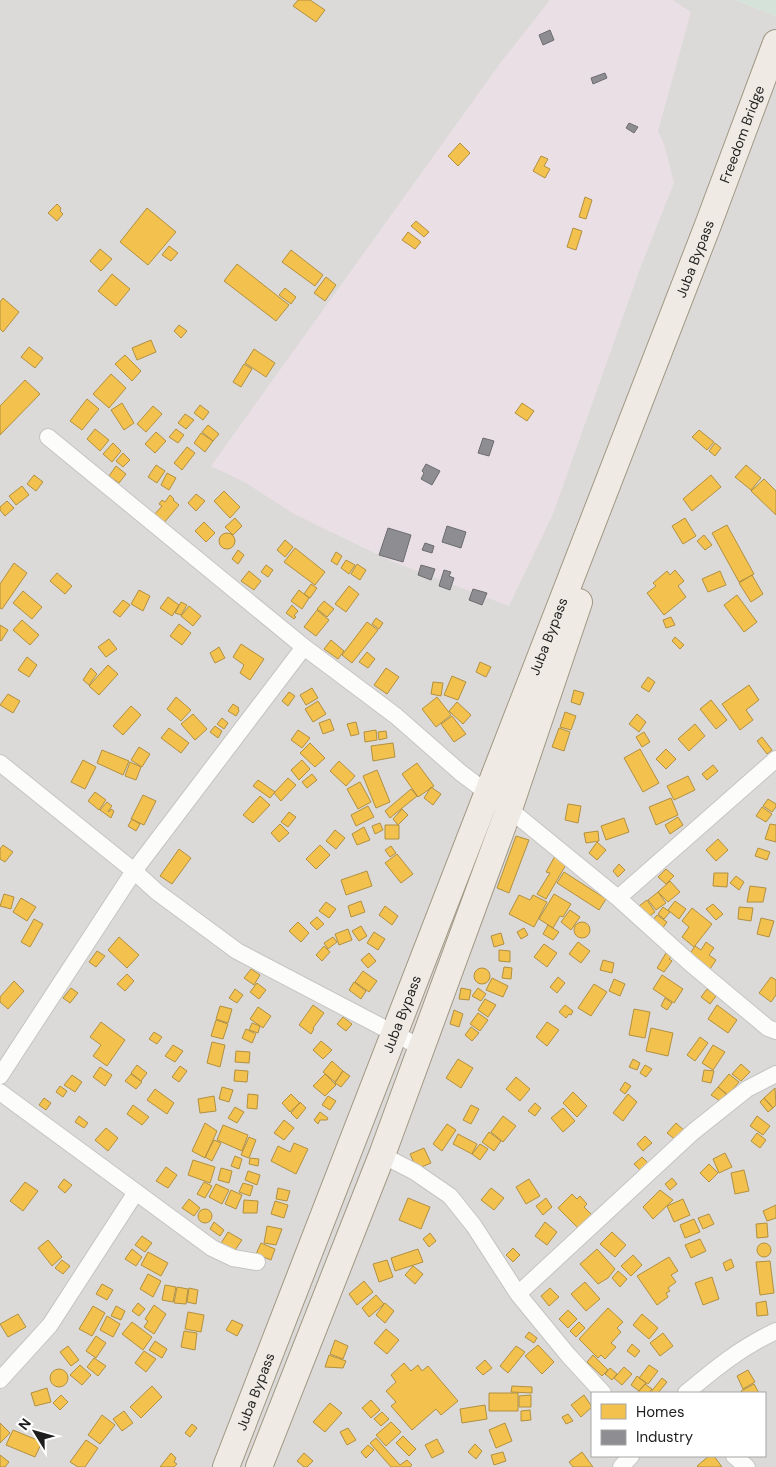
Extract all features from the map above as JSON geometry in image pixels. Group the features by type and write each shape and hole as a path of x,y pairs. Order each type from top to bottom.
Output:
{"main road":[{"name":"Freedom Bridge","path":"708,226 776,43"},
{"name":"Juba Bypass","path":"226,1467 708,226"},
{"name":"Juba Bypass","path":"260,1467 382,1155 509,809 708,226"}],"street":[{"path":"48,437 304,647 396,716 461,773 509,809 618,898 690,963 768,1028 776,1031"},
{"path":"0,1076 134,870 304,647"},
{"path":"618,898 776,759"},
{"path":"0,763 134,870 157,892 237,951 422,1048"},
{"path":"518,1294 693,1132 747,1089 776,1074"},
{"path":"0,1092 212,1248 233,1258 257,1262"},
{"path":"382,1155 415,1172 450,1196 474,1226 518,1294 568,1355 603,1392"},
{"path":"0,1380 50,1324 136,1192"},
{"path":"687,1392 722,1363 753,1342 776,1331"},
{"path":"622,1467 630,1457"},
{"path":"735,1457 746,1467"}],"shaded area":[{"path":"0,0 735,0 776,16 776,1467 0,1467"},
{"path":"550,0 673,0 691,12 658,131 664,144 674,183 641,266 553,514 509,606 391,561 294,514 246,483 211,466 501,62"},
{"path":"735,0 776,0 776,16"}],"building: Homes":[{"path":"298,0 310,0 325,10 316,22 293,6"},
{"path":"460,143 470,153 458,166 448,156"},
{"path":"541,156 548,159 544,166 550,169 545,178 533,171"},
{"path":"585,197 592,200 586,219 579,217"},
{"path":"57,204 63,214 57,221 48,213"},
{"path":"147,208 176,232 148,265 120,242"},
{"path":"416,221 429,232 424,237 411,226"},
{"path":"573,228 582,231 576,250 567,247"},
{"path":"408,232 421,242 415,249 402,240"},
{"path":"169,246 178,253 171,261 162,255"},
{"path":"100,249 112,259 101,271 90,261"},
{"path":"291,250 323,275 315,286 282,262"},
{"path":"237,264 289,305 276,321 224,281"},
{"path":"112,274 130,289 116,306 98,291"},
{"path":"326,277 336,285 325,301 314,293"},
{"path":"285,288 296,297 291,304 279,295"},
{"path":"3,298 19,312 3,332 0,329 0,302"},
{"path":"179,325 187,331 181,338 174,331"},
{"path":"151,340 156,352 137,360 132,348"},
{"path":"29,347 43,358 35,368 21,357"},
{"path":"254,349 275,363 266,377 245,363"},
{"path":"125,355 141,371 132,381 115,364"},
{"path":"244,364 252,369 241,387 233,382"},
{"path":"111,374 126,388 109,408 93,394"},
{"path":"25,380 40,394 0,435 0,406"},
{"path":"87,399 99,409 82,430 70,421"},
{"path":"122,403 134,423 124,430 111,410"},
{"path":"522,403 534,411 527,421 515,413"},
{"path":"200,405 209,412 203,420 194,413"},
{"path":"153,406 162,414 146,432 137,424"},
{"path":"185,414 194,420 186,429 178,423"},
{"path":"208,425 219,434 213,441 202,432"},
{"path":"95,429 109,440 100,451 87,439"},
{"path":"176,429 184,435 178,443 169,437"},
{"path":"699,430 714,442 707,450 692,437"},
{"path":"156,432 166,441 155,453 145,444"},
{"path":"201,433 213,441 205,452 194,443"},
{"path":"113,443 121,451 112,462 103,454"},
{"path":"715,443 721,448 715,456 709,451"},
{"path":"187,447 195,453 182,470 174,463"},
{"path":"123,453 130,460 123,467 116,461"},
{"path":"156,465 165,471 157,483 148,477"},
{"path":"746,465 761,478 751,490 735,477"},
{"path":"116,466 126,474 119,483 109,476"},
{"path":"167,473 176,478 169,490 161,485"},
{"path":"34,475 43,482 36,491 27,484"},
{"path":"711,475 721,487 692,511 683,499"},
{"path":"764,479 776,491 776,515 751,491"},
{"path":"22,486 29,495 16,505 9,496"},
{"path":"224,491 240,507 230,518 214,501"},
{"path":"196,494 205,501 196,511 188,503"},
{"path":"170,495 179,505 163,524 153,516 162,506 159,504 162,500 165,502"},
{"path":"7,501 14,508 5,516 0,507"},
{"path":"235,518 242,526 233,535 225,527"},
{"path":"685,518 696,536 683,544 672,526"},
{"path":"204,522 215,533 206,542 195,531"},
{"path":"727,525 754,574 739,582 712,533"},
{"path":"227,533 233,535 235,541 233,547 227,549 221,547 219,541 221,535"},
{"path":"704,535 712,545 705,550 697,541"},
{"path":"285,540 293,547 285,557 277,550"},
{"path":"295,548 325,572 315,585 284,562"},
{"path":"238,550 244,555 238,564 232,559"},
{"path":"336,552 342,556 337,565 331,561"},
{"path":"346,560 355,565 349,574 341,568"},
{"path":"14,563 27,573 2,609 0,608 0,584"},
{"path":"357,564 366,570 360,580 351,574"},
{"path":"266,565 273,570 268,577 261,572"},
{"path":"675,570 684,581 678,586 686,597 664,615 647,593 656,586 653,583 667,571 670,575"},
{"path":"249,571 261,581 254,590 241,581"},
{"path":"720,571 726,585 708,592 702,579"},
{"path":"57,573 72,586 65,594 50,581"},
{"path":"752,575 763,594 751,602 739,583"},
{"path":"311,584 317,588 310,598 304,594"},
{"path":"349,586 359,594 346,612 335,604"},
{"path":"139,590 150,596 143,611 131,604"},
{"path":"299,590 309,598 302,609 291,601"},
{"path":"23,591 42,607 32,619 13,603"},
{"path":"737,595 757,622 744,632 724,605"},
{"path":"168,597 179,605 172,616 160,608"},
{"path":"123,600 130,605 120,617 113,612"},
{"path":"324,601 334,609 327,617 317,609"},
{"path":"181,602 187,605 181,615 175,613"},
{"path":"292,605 298,611 294,619 286,613"},
{"path":"189,606 201,616 193,626 181,616"},
{"path":"317,610 329,620 316,636 304,627"},
{"path":"671,617 675,625 666,628 663,620"},
{"path":"376,618 383,623 379,629 372,624"},
{"path":"22,620 39,635 30,645 13,630"},
{"path":"367,622 378,630 352,663 342,655"},
{"path":"179,624 191,633 182,645 170,636"},
{"path":"0,625 8,630 1,641 0,640"},
{"path":"675,637 684,645 680,649 672,641"},
{"path":"109,639 117,649 106,657 98,647"},
{"path":"331,640 344,651 338,659 324,649"},
{"path":"241,644 264,659 250,680 240,673 244,665 233,657"},
{"path":"219,647 225,658 215,663 210,653"},
{"path":"367,652 375,659 368,668 359,662"},
{"path":"27,657 37,665 29,677 18,670"},
{"path":"480,662 491,667 486,677 476,672"},
{"path":"108,665 118,674 99,695 89,686"},
{"path":"91,668 97,674 89,685 83,680"},
{"path":"386,668 399,677 387,694 374,685"},
{"path":"452,676 466,682 458,700 444,695"},
{"path":"648,677 655,682 649,692 641,687"},
{"path":"433,682 443,683 441,696 431,694"},
{"path":"749,685 759,700 746,710 753,720 740,730 722,704"},
{"path":"312,688 318,698 306,705 300,695"},
{"path":"574,690 584,693 580,705 571,702"},
{"path":"289,692 295,696 288,706 282,701"},
{"path":"8,694 20,701 13,713 0,705"},
{"path":"176,697 191,710 181,721 167,709"},
{"path":"437,697 451,715 436,727 422,709"},
{"path":"711,700 727,720 716,729 700,709"},
{"path":"318,701 326,714 313,722 305,709"},
{"path":"457,702 471,715 463,724 449,711"},
{"path":"233,704 239,708 236,716 228,711"},
{"path":"131,706 141,715 123,735 113,726"},
{"path":"565,712 576,716 571,730 560,727"},
{"path":"193,714 207,729 195,740 181,724"},
{"path":"637,714 646,722 639,732 629,724"},
{"path":"452,716 466,734 454,742 441,724"},
{"path":"222,718 228,723 224,729 217,724"},
{"path":"330,719 334,730 323,734 319,723"},
{"path":"356,722 359,734 351,736 347,724"},
{"path":"695,724 705,736 689,751 678,739"},
{"path":"215,726 222,731 218,738 210,732"},
{"path":"169,728 189,743 181,753 161,738"},
{"path":"559,728 570,732 564,751 552,747"},
{"path":"298,730 310,738 302,748 291,740"},
{"path":"376,730 377,740 365,742 364,732"},
{"path":"386,731 387,738 379,740 378,732"},
{"path":"644,732 650,742 642,747 636,737"},
{"path":"762,737 772,750 767,754 757,741"},
{"path":"310,743 325,758 315,767 300,753"},
{"path":"393,743 395,757 373,761 371,746"},
{"path":"139,747 150,754 142,767 131,760"},
{"path":"640,749 659,783 643,792 624,758"},
{"path":"666,749 676,759 666,769 656,759"},
{"path":"102,750 129,761 123,775 97,763"},
{"path":"83,760 96,767 85,789 71,782"},
{"path":"302,760 310,769 299,780 291,770"},
{"path":"339,761 355,776 346,786 330,771"},
{"path":"130,762 141,767 136,780 125,776"},
{"path":"417,763 434,786 418,797 402,774"},
{"path":"713,765 718,771 707,780 702,774"},
{"path":"377,770 390,802 376,808 363,776"},
{"path":"312,774 317,780 307,788 302,782"},
{"path":"688,776 695,790 674,800 667,786"},
{"path":"288,778 296,785 281,801 274,793"},
{"path":"258,780 275,792 270,798 253,786"},
{"path":"360,782 371,802 358,809 347,789"},
{"path":"431,787 441,794 433,805 424,798"},
{"path":"411,789 417,796 390,818 385,811"},
{"path":"95,792 106,800 99,810 88,801"},
{"path":"143,795 156,801 144,825 131,819"},
{"path":"260,796 270,805 253,823 243,815"},
{"path":"671,798 678,815 656,825 649,807"},
{"path":"768,799 776,804 772,812 763,806"},
{"path":"107,802 112,806 108,811 111,809 114,811 111,818 100,810"},
{"path":"568,804 581,806 578,823 565,820"},
{"path":"368,806 374,817 356,826 351,815"},
{"path":"762,807 772,814 766,822 756,816"},
{"path":"402,809 408,815 398,825 393,819"},
{"path":"289,812 296,817 288,827 281,822"},
{"path":"678,817 683,825 670,834 665,825"},
{"path":"624,818 629,832 606,840 601,826"},
{"path":"132,819 140,824 136,831 128,826"},
{"path":"380,823 383,830 375,834 372,826"},
{"path":"280,824 289,833 279,842 271,833"},
{"path":"770,824 776,825 776,842 765,839"},
{"path":"385,825 399,825 399,839 385,839"},
{"path":"364,827 370,840 357,845 352,834"},
{"path":"335,830 345,838 336,849 326,841"},
{"path":"598,831 599,841 586,843 584,833"},
{"path":"516,836 529,840 509,893 497,888"},
{"path":"718,839 728,850 716,861 706,850"},
{"path":"597,842 606,850 597,860 589,853"},
{"path":"3,845 13,852 5,862 0,859 0,849"},
{"path":"320,845 330,855 316,869 306,859"},
{"path":"391,846 396,853 390,857 385,850"},
{"path":"758,848 770,852 767,860 755,856"},
{"path":"179,849 191,858 172,884 160,876"},
{"path":"397,854 413,874 401,883 385,863"},
{"path":"555,856 567,863 546,899 537,894 550,873 546,872"},
{"path":"619,864 625,870 618,877 613,871"},
{"path":"666,869 674,876 666,884 658,877"},
{"path":"367,871 372,886 346,895 341,880"},
{"path":"564,872 606,899 599,910 557,883"},
{"path":"714,873 728,873 727,887 713,886"},
{"path":"736,876 744,882 739,890 730,883"},
{"path":"670,881 680,892 668,902 658,892"},
{"path":"750,886 766,888 763,902 747,902"},
{"path":"658,892 666,903 656,910 648,900"},
{"path":"4,894 14,897 11,909 0,906"},
{"path":"554,894 571,904 563,917 560,916 553,928 539,919"},
{"path":"519,895 530,900 533,895 547,902 534,927 509,914"},
{"path":"21,898 36,907 27,921 13,912"},
{"path":"647,900 655,912 647,918 639,906"},
{"path":"361,901 365,912 351,917 348,906"},
{"path":"675,901 686,909 679,919 668,910"},
{"path":"326,902 336,909 329,918 319,911"},
{"path":"713,904 723,914 716,920 706,909"},
{"path":"385,906 398,916 392,925 379,915"},
{"path":"663,907 670,912 664,919 658,914"},
{"path":"739,907 753,908 751,921 738,919"},
{"path":"692,908 712,924 694,947 682,937 689,927 682,921"},
{"path":"570,910 580,917 571,930 561,922"},
{"path":"657,915 667,922 662,929 652,921"},
{"path":"317,917 324,924 317,930 310,923"},
{"path":"761,918 774,921 769,937 757,934"},
{"path":"34,919 43,924 30,947 21,942"},
{"path":"298,922 309,933 301,942 289,931"},
{"path":"582,922 590,930 582,938 574,930"},
{"path":"548,925 559,932 553,940 543,934"},
{"path":"361,926 367,936 359,941 352,931"},
{"path":"524,928 528,935 521,939 517,932"},
{"path":"348,929 352,940 339,945 335,934"},
{"path":"374,932 385,939 378,950 367,943"},
{"path":"501,933 504,944 494,947 491,936"},
{"path":"119,937 139,955 127,968 108,950"},
{"path":"333,937 337,942 328,949 324,943"},
{"path":"578,942 590,951 581,963 569,954"},
{"path":"706,942 714,948 709,955 716,960 710,969 689,955 695,946 701,950"},
{"path":"544,944 557,953 547,967 534,957"},
{"path":"324,946 330,952 322,961 316,955"},
{"path":"499,950 510,951 510,962 499,961"},
{"path":"97,951 105,956 96,967 89,962"},
{"path":"369,953 376,961 368,968 361,960"},
{"path":"666,953 671,957 669,959 672,961 664,972 657,968"},
{"path":"603,960 614,963 612,973 600,970"},
{"path":"504,967 512,968 511,979 502,978"},
{"path":"479,968 485,968 490,973 488,982 479,984 474,979 474,973"},
{"path":"251,969 260,975 254,985 244,978"},
{"path":"363,971 377,981 369,992 355,982"},
{"path":"127,974 134,981 125,991 117,984"},
{"path":"662,975 683,989 674,1003 653,989"},
{"path":"558,977 565,983 557,993 550,987"},
{"path":"771,977 776,980 776,995 771,1002 759,993"},
{"path":"492,978 508,986 503,997 486,990"},
{"path":"614,979 625,984 620,996 609,991"},
{"path":"14,981 24,991 8,1009 0,1002 0,997"},
{"path":"354,982 366,991 361,999 349,990"},
{"path":"257,983 266,990 259,999 250,992"},
{"path":"594,984 607,992 591,1016 578,1008"},
{"path":"71,988 78,993 70,1003 63,998"},
{"path":"461,988 471,990 469,1000 459,999"},
{"path":"478,988 486,994 481,1001 472,996"},
{"path":"235,989 243,995 237,1003 229,998"},
{"path":"707,989 716,996 710,1004 701,997"},
{"path":"665,998 672,1003 667,1010 661,1006"},
{"path":"485,999 496,1005 488,1017 478,1010"},
{"path":"313,1005 324,1013 311,1034 299,1025"},
{"path":"565,1005 573,1011 566,1018 559,1012"},
{"path":"717,1005 737,1020 728,1033 708,1019"},
{"path":"220,1006 232,1009 228,1023 216,1019"},
{"path":"258,1007 271,1016 263,1028 250,1019"},
{"path":"634,1009 650,1012 645,1038 629,1035"},
{"path":"454,1010 463,1014 459,1027 450,1024"},
{"path":"478,1013 488,1020 480,1031 470,1024"},
{"path":"343,1017 352,1024 346,1031 337,1024"},
{"path":"216,1020 228,1024 223,1039 211,1036"},
{"path":"101,1022 125,1040 107,1066 93,1056 101,1045 90,1037"},
{"path":"547,1022 559,1030 547,1046 536,1037"},
{"path":"252,1023 260,1026 258,1033 249,1030"},
{"path":"471,1027 479,1033 472,1041 465,1035"},
{"path":"651,1028 673,1033 668,1056 646,1051"},
{"path":"246,1029 256,1034 252,1043 242,1038"},
{"path":"154,1032 162,1037 157,1044 149,1039"},
{"path":"700,1037 708,1043 695,1061 687,1055"},
{"path":"321,1041 332,1050 323,1059 313,1050"},
{"path":"212,1042 225,1045 220,1067 207,1063"},
{"path":"173,1045 183,1051 175,1062 165,1056"},
{"path":"713,1045 725,1052 713,1070 702,1063"},
{"path":"236,1051 250,1052 249,1063 235,1062"},
{"path":"458,1059 473,1068 461,1088 446,1078"},
{"path":"633,1059 640,1063 637,1070 629,1067"},
{"path":"332,1061 343,1071 335,1082 323,1072"},
{"path":"741,1064 750,1072 741,1081 732,1074"},
{"path":"137,1065 147,1073 141,1081 131,1073"},
{"path":"645,1065 652,1069 646,1077 640,1073"},
{"path":"180,1066 187,1071 179,1082 172,1077"},
{"path":"100,1067 112,1075 105,1086 93,1077"},
{"path":"235,1070 248,1071 247,1082 234,1081"},
{"path":"704,1070 714,1071 711,1083 702,1081"},
{"path":"343,1071 350,1076 341,1087 335,1083"},
{"path":"131,1074 142,1082 136,1089 125,1081"},
{"path":"325,1074 336,1085 325,1096 313,1086"},
{"path":"729,1074 739,1082 728,1095 718,1087"},
{"path":"72,1075 82,1082 75,1092 64,1085"},
{"path":"516,1077 530,1089 520,1101 506,1089"},
{"path":"625,1082 631,1086 625,1094 620,1090"},
{"path":"60,1086 67,1091 63,1097 56,1092"},
{"path":"222,1087 233,1090 229,1102 219,1099"},
{"path":"718,1087 726,1094 720,1101 711,1095"},
{"path":"775,1088 776,1105 773,1108 764,1098"},
{"path":"155,1089 174,1103 167,1114 147,1100"},
{"path":"573,1092 587,1106 577,1117 563,1103"},
{"path":"248,1094 258,1095 257,1109 247,1108"},
{"path":"291,1094 300,1103 290,1112 282,1103"},
{"path":"628,1094 637,1102 623,1121 613,1113"},
{"path":"214,1096 216,1111 200,1113 198,1099"},
{"path":"328,1096 336,1101 330,1110 322,1105"},
{"path":"44,1098 51,1103 46,1110 39,1105"},
{"path":"764,1098 773,1108 768,1112 760,1102"},
{"path":"300,1102 306,1108 297,1119 291,1113"},
{"path":"535,1103 541,1108 535,1116 528,1111"},
{"path":"133,1105 149,1117 142,1125 127,1114"},
{"path":"471,1105 479,1109 471,1124 463,1120"},
{"path":"235,1107 244,1112 237,1123 228,1118"},
{"path":"563,1108 575,1121 563,1132 551,1118"},
{"path":"320,1112 328,1118 327,1120 320,1120 318,1124 314,1120"},
{"path":"79,1116 88,1123 84,1128 75,1122"},
{"path":"503,1116 516,1126 503,1142 491,1132"},
{"path":"757,1116 770,1126 763,1135 750,1126"},
{"path":"284,1120 294,1128 284,1140 274,1133"},
{"path":"205,1123 217,1131 205,1158 192,1151"},
{"path":"676,1123 686,1132 677,1141 667,1133"},
{"path":"447,1124 456,1130 442,1151 433,1144"},
{"path":"223,1125 248,1135 242,1151 217,1140"},
{"path":"106,1128 118,1138 108,1151 95,1140"},
{"path":"489,1132 501,1141 494,1151 482,1142"},
{"path":"757,1133 766,1140 760,1148 751,1141"},
{"path":"458,1134 477,1144 472,1154 453,1144"},
{"path":"645,1136 652,1143 643,1151 637,1144"},
{"path":"249,1137 256,1140 249,1158 241,1155"},
{"path":"214,1140 221,1143 212,1161 205,1157"},
{"path":"294,1143 308,1149 296,1174 271,1161 278,1146 290,1152"},
{"path":"480,1144 488,1149 480,1160 472,1154"},
{"path":"424,1148 431,1163 417,1169 410,1154"},
{"path":"725,1153 732,1167 719,1173 713,1159"},
{"path":"235,1156 242,1159 239,1169 231,1166"},
{"path":"642,1157 648,1163 641,1171 634,1164"},
{"path":"250,1158 259,1159 258,1166 249,1164"},
{"path":"193,1160 215,1167 210,1183 188,1175"},
{"path":"709,1164 718,1173 709,1182 700,1173"},
{"path":"166,1167 177,1175 168,1188 156,1181"},
{"path":"221,1168 232,1171 229,1183 218,1180"},
{"path":"744,1170 749,1191 735,1194 731,1173"},
{"path":"248,1171 260,1175 257,1185 245,1180"},
{"path":"672,1178 677,1184 670,1190 665,1184"},
{"path":"64,1179 72,1185 65,1193 58,1187"},
{"path":"529,1179 540,1196 526,1204 516,1187"},
{"path":"25,1182 38,1191 23,1211 10,1201"},
{"path":"204,1182 212,1186 205,1198 197,1194"},
{"path":"243,1183 253,1186 250,1196 239,1192"},
{"path":"216,1184 229,1190 222,1204 209,1197"},
{"path":"278,1188 290,1191 287,1201 276,1199"},
{"path":"491,1188 504,1198 494,1210 481,1200"},
{"path":"231,1190 242,1195 236,1209 225,1204"},
{"path":"660,1190 673,1200 653,1219 643,1207"},
{"path":"572,1194 577,1199 580,1196 587,1204 584,1207 592,1215 578,1228 558,1208"},
{"path":"408,1198 430,1207 421,1229 399,1220"},
{"path":"546,1198 552,1207 543,1215 536,1206"},
{"path":"189,1199 200,1208 194,1216 182,1208"},
{"path":"683,1199 690,1215 674,1222 667,1206"},
{"path":"244,1200 258,1201 257,1213 243,1213"},
{"path":"275,1201 288,1205 284,1218 271,1214"},
{"path":"776,1205 776,1218 767,1221 763,1211"},
{"path":"205,1209 210,1211 212,1216 210,1221 205,1223 200,1221 198,1216 200,1211"},
{"path":"709,1214 714,1224 703,1229 698,1218"},
{"path":"694,1219 700,1232 685,1238 680,1225"},
{"path":"214,1222 224,1230 220,1236 210,1229"},
{"path":"545,1222 557,1232 547,1245 535,1236"},
{"path":"767,1223 768,1237 757,1238 756,1224"},
{"path":"267,1226 282,1229 276,1245 264,1243"},
{"path":"228,1232 242,1240 233,1253 220,1245"},
{"path":"612,1232 626,1245 615,1257 600,1244"},
{"path":"430,1233 436,1241 429,1247 423,1239"},
{"path":"142,1236 152,1243 145,1252 135,1245"},
{"path":"700,1239 706,1251 691,1258 685,1245"},
{"path":"48,1240 62,1257 52,1266 38,1248"},
{"path":"261,1243 275,1249 271,1260 256,1254"},
{"path":"761,1243 767,1243 771,1250 767,1257 761,1257 757,1253 757,1247"},
{"path":"513,1248 520,1255 513,1262 506,1255"},
{"path":"132,1249 142,1257 136,1266 125,1259"},
{"path":"418,1249 423,1262 395,1271 391,1258"},
{"path":"597,1249 615,1269 608,1278 598,1284 580,1264"},
{"path":"148,1252 168,1263 161,1276 141,1265"},
{"path":"633,1255 642,1265 631,1276 621,1266"},
{"path":"669,1257 678,1271 671,1275 676,1282 668,1288 670,1291 666,1293 668,1297 657,1305 637,1276"},
{"path":"731,1259 734,1267 726,1271 723,1263"},
{"path":"62,1260 70,1266 63,1274 55,1268"},
{"path":"387,1260 393,1277 379,1282 373,1264"},
{"path":"770,1261 774,1293 760,1295 756,1262"},
{"path":"413,1266 423,1274 415,1284 405,1275"},
{"path":"618,1271 627,1279 620,1287 612,1278"},
{"path":"148,1274 161,1281 153,1297 140,1289"},
{"path":"712,1277 719,1299 703,1305 695,1283"},
{"path":"364,1281 373,1292 357,1305 349,1294"},
{"path":"585,1282 600,1299 586,1311 571,1294"},
{"path":"102,1284 113,1290 107,1300 96,1294"},
{"path":"165,1285 176,1287 173,1302 162,1300"},
{"path":"177,1287 188,1289 186,1304 174,1303"},
{"path":"189,1288 198,1290 196,1304 187,1302"},
{"path":"550,1288 559,1297 549,1306 541,1296"},
{"path":"376,1295 384,1304 369,1317 362,1308"},
{"path":"766,1301 768,1315 757,1316 756,1303"},
{"path":"138,1303 145,1309 139,1316 132,1311"},
{"path":"385,1303 394,1311 385,1323 376,1315"},
{"path":"154,1305 166,1314 154,1334 144,1327 148,1321 145,1319"},
{"path":"93,1306 105,1313 92,1336 79,1329"},
{"path":"116,1306 125,1311 121,1320 111,1316"},
{"path":"608,1308 623,1322 617,1328 621,1332 611,1343 616,1347 605,1359 601,1355 598,1358 579,1339"},
{"path":"568,1310 577,1319 568,1328 559,1319"},
{"path":"188,1312 204,1315 201,1332 185,1329"},
{"path":"18,1314 26,1327 8,1337 0,1324"},
{"path":"642,1314 658,1328 649,1339 633,1325"},
{"path":"107,1316 120,1324 113,1337 100,1330"},
{"path":"232,1320 243,1325 237,1336 226,1330"},
{"path":"132,1322 152,1337 143,1350 122,1334"},
{"path":"579,1322 585,1328 576,1337 570,1331"},
{"path":"386,1329 399,1340 387,1354 374,1343"},
{"path":"184,1331 197,1333 195,1350 181,1347"},
{"path":"529,1332 537,1338 534,1343 525,1337"},
{"path":"663,1333 673,1346 660,1356 650,1343"},
{"path":"96,1336 106,1343 96,1358 86,1351"},
{"path":"335,1340 348,1346 343,1359 330,1354"},
{"path":"155,1341 167,1349 162,1358 149,1350"},
{"path":"632,1344 640,1351 635,1357 627,1351"},
{"path":"538,1345 554,1362 542,1374 525,1356"},
{"path":"68,1346 79,1360 71,1366 60,1352"},
{"path":"516,1346 525,1352 508,1373 500,1366"},
{"path":"144,1351 156,1359 146,1372 135,1363"},
{"path":"329,1355 346,1361 343,1368 325,1367"},
{"path":"593,1355 608,1370 602,1376 587,1362"},
{"path":"94,1358 106,1366 98,1376 87,1367"},
{"path":"485,1360 492,1368 483,1375 476,1368"},
{"path":"404,1363 411,1371 418,1365 422,1371 428,1366 458,1401 441,1415 436,1409 412,1430 391,1406 396,1402 386,1391 396,1382 391,1375"},
{"path":"80,1365 91,1375 82,1385 70,1375"},
{"path":"649,1365 658,1371 648,1384 639,1378"},
{"path":"624,1367 632,1374 622,1385 614,1378"},
{"path":"610,1368 617,1374 612,1380 605,1374"},
{"path":"59,1369 65,1372 68,1378 65,1384 59,1387 53,1384 50,1378 53,1372"},
{"path":"748,1370 755,1382 743,1389 737,1376"},
{"path":"637,1376 646,1383 639,1391 631,1385"},
{"path":"662,1378 667,1382 659,1392 651,1392"},
{"path":"645,1384 652,1389 650,1392 638,1392"},
{"path":"754,1384 758,1392 742,1392"},
{"path":"152,1386 162,1397 141,1418 130,1407"},
{"path":"512,1386 532,1387 532,1393 511,1392"},
{"path":"47,1388 51,1402 35,1406 31,1393"},
{"path":"489,1393 518,1393 518,1411 489,1411"},
{"path":"61,1395 68,1402 60,1410 53,1403"},
{"path":"531,1395 531,1407 519,1407 519,1396"},
{"path":"584,1395 591,1408 581,1417 571,1405"},
{"path":"371,1400 380,1410 371,1418 362,1408"},
{"path":"330,1403 342,1413 325,1432 313,1422"},
{"path":"485,1405 487,1419 462,1423 460,1409"},
{"path":"530,1410 531,1420 521,1421 521,1411"},
{"path":"124,1411 133,1423 122,1431 113,1419"},
{"path":"382,1412 389,1419 381,1426 374,1419"},
{"path":"568,1414 573,1421 566,1424 562,1417"},
{"path":"102,1415 115,1425 100,1444 88,1435"},
{"path":"391,1422 401,1432 386,1446 376,1435"},
{"path":"0,1423 10,1433 0,1443"},
{"path":"505,1423 512,1441 496,1448 489,1430"},
{"path":"192,1424 197,1428 190,1437 185,1433"},
{"path":"348,1428 356,1440 347,1445 340,1432"},
{"path":"13,1430 42,1442 35,1457 6,1445"},
{"path":"403,1436 416,1449 409,1456 396,1443"},
{"path":"376,1438 400,1465 407,1460 412,1465 410,1467 391,1467 370,1443"},
{"path":"437,1439 444,1452 432,1458 425,1445"},
{"path":"86,1440 98,1448 85,1467 78,1467 70,1462"},
{"path":"475,1444 482,1451 476,1459 468,1452"},
{"path":"368,1445 374,1450 366,1458 361,1452"},
{"path":"503,1452 506,1461 494,1465 491,1455"},
{"path":"582,1452 593,1467 573,1467 569,1462"},
{"path":"171,1453 176,1458 174,1462 177,1464 174,1467 160,1467"},
{"path":"304,1453 313,1461 307,1467 304,1467 297,1461"},
{"path":"0,1455 9,1462 5,1467 0,1467"},
{"path":"708,1457 715,1457 722,1467 698,1467"}],"building: Industry":[{"path":"550,30 554,40 543,45 539,35"},
{"path":"605,73 607,78 593,84 591,78"},
{"path":"629,123 638,127 634,133 626,128"},
{"path":"483,438 494,441 489,456 478,453"},
{"path":"426,464 440,471 432,485 421,479 424,473 422,471"},
{"path":"447,526 466,532 461,548 442,542"},
{"path":"388,528 411,535 403,562 379,555"},
{"path":"425,543 434,546 432,553 422,550"},
{"path":"421,565 435,569 431,580 418,575"},
{"path":"444,570 451,572 449,576 454,578 450,590 439,586"},
{"path":"473,589 487,593 482,605 469,600"}]}
